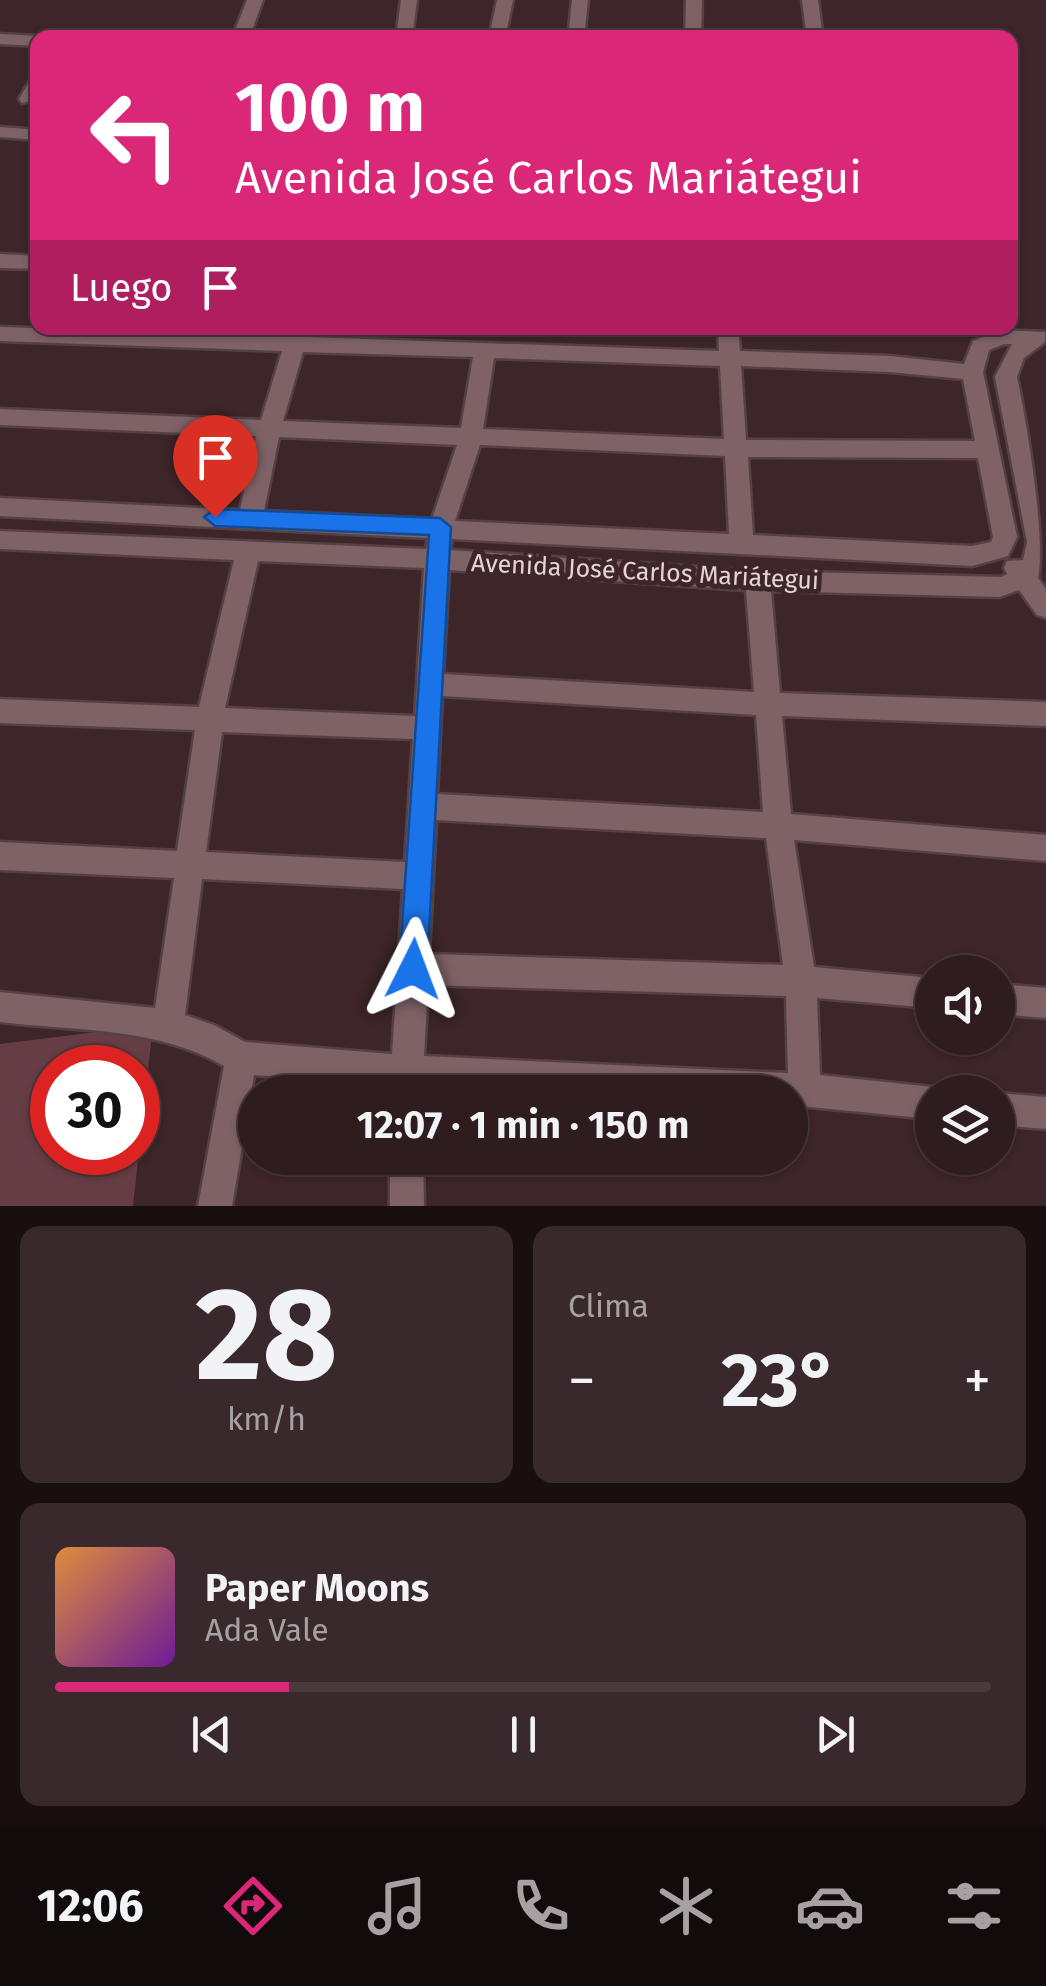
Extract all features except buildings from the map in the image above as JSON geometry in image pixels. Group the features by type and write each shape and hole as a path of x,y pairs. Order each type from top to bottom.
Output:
{"street":[{"path":"243,30 255,0"},
{"path":"405,30 408,0"},
{"path":"499,30 505,0"},
{"path":"577,30 580,0"},
{"path":"693,30 694,0"},
{"path":"810,0 814,30"},
{"path":"0,39 30,41"},
{"path":"0,132 30,134"},
{"path":"0,261 30,262"},
{"path":"0,334 30,334"},
{"path":"99,335 297,337 484,353 890,364 972,372"},
{"path":"728,335 742,547"},
{"path":"1042,336 978,337 972,372 1002,543 1046,608"},
{"path":"1024,579 1036,564 1042,542 1006,377 1009,361 1018,349 1042,336"},
{"path":"250,519 269,430 297,337"},
{"path":"406,1075 440,527 471,437 484,353"},
{"path":"0,417 738,448 986,450"},
{"name":"Avenida José Carlos Mariátegui","path":"0,507 972,556 1002,543 1042,542"},
{"name":"Avenida José Carlos Mariátegui","path":"0,540 437,559 758,581 1000,587 1024,579"},
{"path":"168,1025 210,718 248,550"},
{"path":"758,581 778,826 801,982 804,1075"},
{"path":"429,684 770,704 1046,714"},
{"path":"0,711 428,728"},
{"path":"421,806 778,826 1046,848"},
{"path":"0,856 418,876"},
{"path":"413,969 801,982 915,992"},
{"path":"1015,1000 1046,1003"},
{"path":"0,1008 168,1025 203,1036 240,1058 358,1075"},
{"path":"215,1206 240,1058"},
{"path":"808,1090 915,1101"},
{"path":"1015,1110 1046,1113"},
{"path":"407,1175 407,1206"}],"shaded area":[{"path":"153,1025 151,1045 30,1045 30,1175 136,1175 133,1206 0,1206 0,1044"}],"route":[{"path":"215,517 440,527 413,969"}]}
